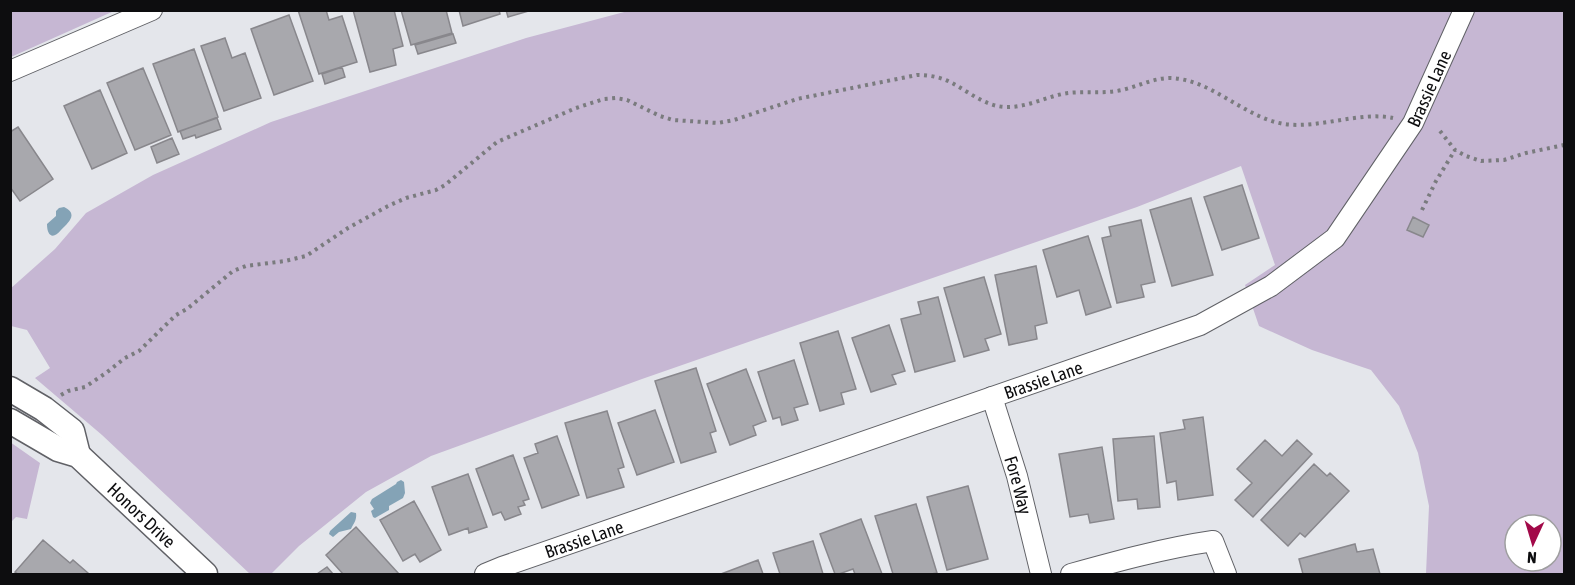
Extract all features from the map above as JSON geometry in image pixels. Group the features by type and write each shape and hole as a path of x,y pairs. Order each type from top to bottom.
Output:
{"street":[{"path":"10,71 152,10"},
{"name":"Brassie Lane","path":"485,574 1200,325 1271,286 1335,237 1413,123 1464,10"},
{"name":"Honors Drive","path":"10,388 44,409 72,431 78,455"},
{"name":"Fore Way","path":"992,397 1017,476 1041,574"},
{"name":"Honors Drive","path":"10,421 58,449 78,455 205,574"},
{"path":"1071,574 1131,558 1213,541 1226,574"}],"path":[{"path":"44,409 53,400 68,391 85,387 125,358 139,351 176,315 187,309 233,272 246,266 306,256 348,228 388,206 445,185 497,142 576,108 604,99 627,100 673,120 718,123 797,99 917,75 928,75 951,82 993,105 1004,107 1016,107 1066,93 1123,90 1156,79 1172,78 1201,85 1239,106 1285,124 1302,125 1376,116 1397,119"},
{"path":"1440,131 1455,150 1481,161 1504,160 1564,145"},
{"path":"1422,210 1455,150"}],"shaded area":[{"path":"11,10 114,10 114,11 11,57"},
{"path":"628,11 1564,11 1564,574 1426,574 1429,506 1418,453 1399,406 1371,370 1312,350 1259,326 1245,285 1275,265 1241,166 1137,207 642,379 431,456 366,492 299,546 271,574 250,574 102,435 35,378 50,368 27,330 11,326 10,289 55,249 86,213 153,175 271,122 526,38"},
{"path":"10,442 40,463 27,519 16,517 11,522"}],"water":[{"path":"64,207 71,213 71,218 53,236 49,234 47,224 56,216 59,208"},
{"path":"401,480 404,482 403,498 389,506 389,510 373,517 371,511 374,509 370,503 372,499"},
{"path":"351,512 356,515 351,529 339,532 333,537 329,534 330,531"}],"building":[{"path":"298,10 326,10 329,20 342,16 357,62 319,74"},
{"path":"353,10 394,10 403,46 393,49 396,65 370,72"},
{"path":"401,10 446,10 452,33 411,45"},
{"path":"459,10 499,10 500,14 463,26"},
{"path":"506,10 532,10 508,17"},
{"path":"289,15 313,81 274,95 251,29"},
{"path":"453,34 456,43 418,54 415,45"},
{"path":"225,38 232,58 245,53 261,98 224,111 201,46"},
{"path":"194,49 218,117 178,132 153,64"},
{"path":"342,67 345,77 325,84 322,74"},
{"path":"143,68 171,135 135,150 107,83"},
{"path":"100,90 127,153 92,169 64,106"},
{"path":"217,118 221,129 196,138 195,135 183,139 180,131"},
{"path":"18,127 53,179 20,201 10,187 10,132"},
{"path":"172,138 179,154 157,163 151,147"},
{"path":"1242,185 1259,238 1222,250 1204,197"},
{"path":"1191,198 1213,275 1172,286 1150,210"},
{"path":"1413,217 1429,225 1423,237 1407,230"},
{"path":"1141,220 1155,282 1141,285 1144,297 1117,303 1102,238 1111,236 1109,227"},
{"path":"1088,236 1111,307 1086,315 1079,290 1057,297 1043,250"},
{"path":"1036,266 1047,323 1035,326 1037,339 1009,345 995,275"},
{"path":"984,277 1001,334 985,339 989,350 964,357 944,288"},
{"path":"938,297 955,361 915,372 901,319 921,314 918,302"},
{"path":"889,325 905,371 892,375 896,384 871,392 852,338"},
{"path":"838,331 856,389 841,393 844,404 820,411 800,343"},
{"path":"794,360 808,404 794,408 798,420 782,425 780,417 773,419 758,372"},
{"path":"696,368 716,431 710,433 716,452 681,463 655,381"},
{"path":"746,369 766,421 753,426 756,435 730,445 707,384"},
{"path":"655,410 674,462 637,475 618,423"},
{"path":"607,411 624,467 618,469 624,487 587,498 565,423"},
{"path":"1203,417 1213,495 1178,500 1176,481 1167,483 1160,433 1185,429 1183,420"},
{"path":"557,436 579,495 542,508 524,458 538,453 535,444"},
{"path":"1154,436 1160,507 1138,509 1137,499 1118,501 1113,439"},
{"path":"1265,440 1282,456 1297,440 1312,454 1253,517 1235,500 1252,483 1237,469"},
{"path":"1102,447 1114,519 1090,523 1088,514 1070,517 1059,454"},
{"path":"513,455 529,499 523,501 525,505 518,507 521,514 505,520 501,512 493,515 476,469"},
{"path":"1314,464 1327,476 1330,473 1349,491 1305,537 1300,533 1288,546 1261,520"},
{"path":"468,474 487,527 469,533 468,528 449,535 432,487"},
{"path":"968,486 988,559 947,570 927,497"},
{"path":"414,501 441,550 420,562 415,554 403,561 380,520"},
{"path":"916,504 937,573 893,574 875,516"},
{"path":"861,519 882,574 855,574 853,569 835,574 820,534"},
{"path":"356,527 399,574 343,574 326,555"},
{"path":"43,540 70,563 73,560 88,573 18,574 15,572"},
{"path":"813,541 823,574 780,574 773,553"},
{"path":"1355,544 1357,552 1373,549 1380,574 1303,574 1299,559"},
{"path":"758,560 763,574 721,574"},
{"path":"327,567 333,574 317,574"}]}
